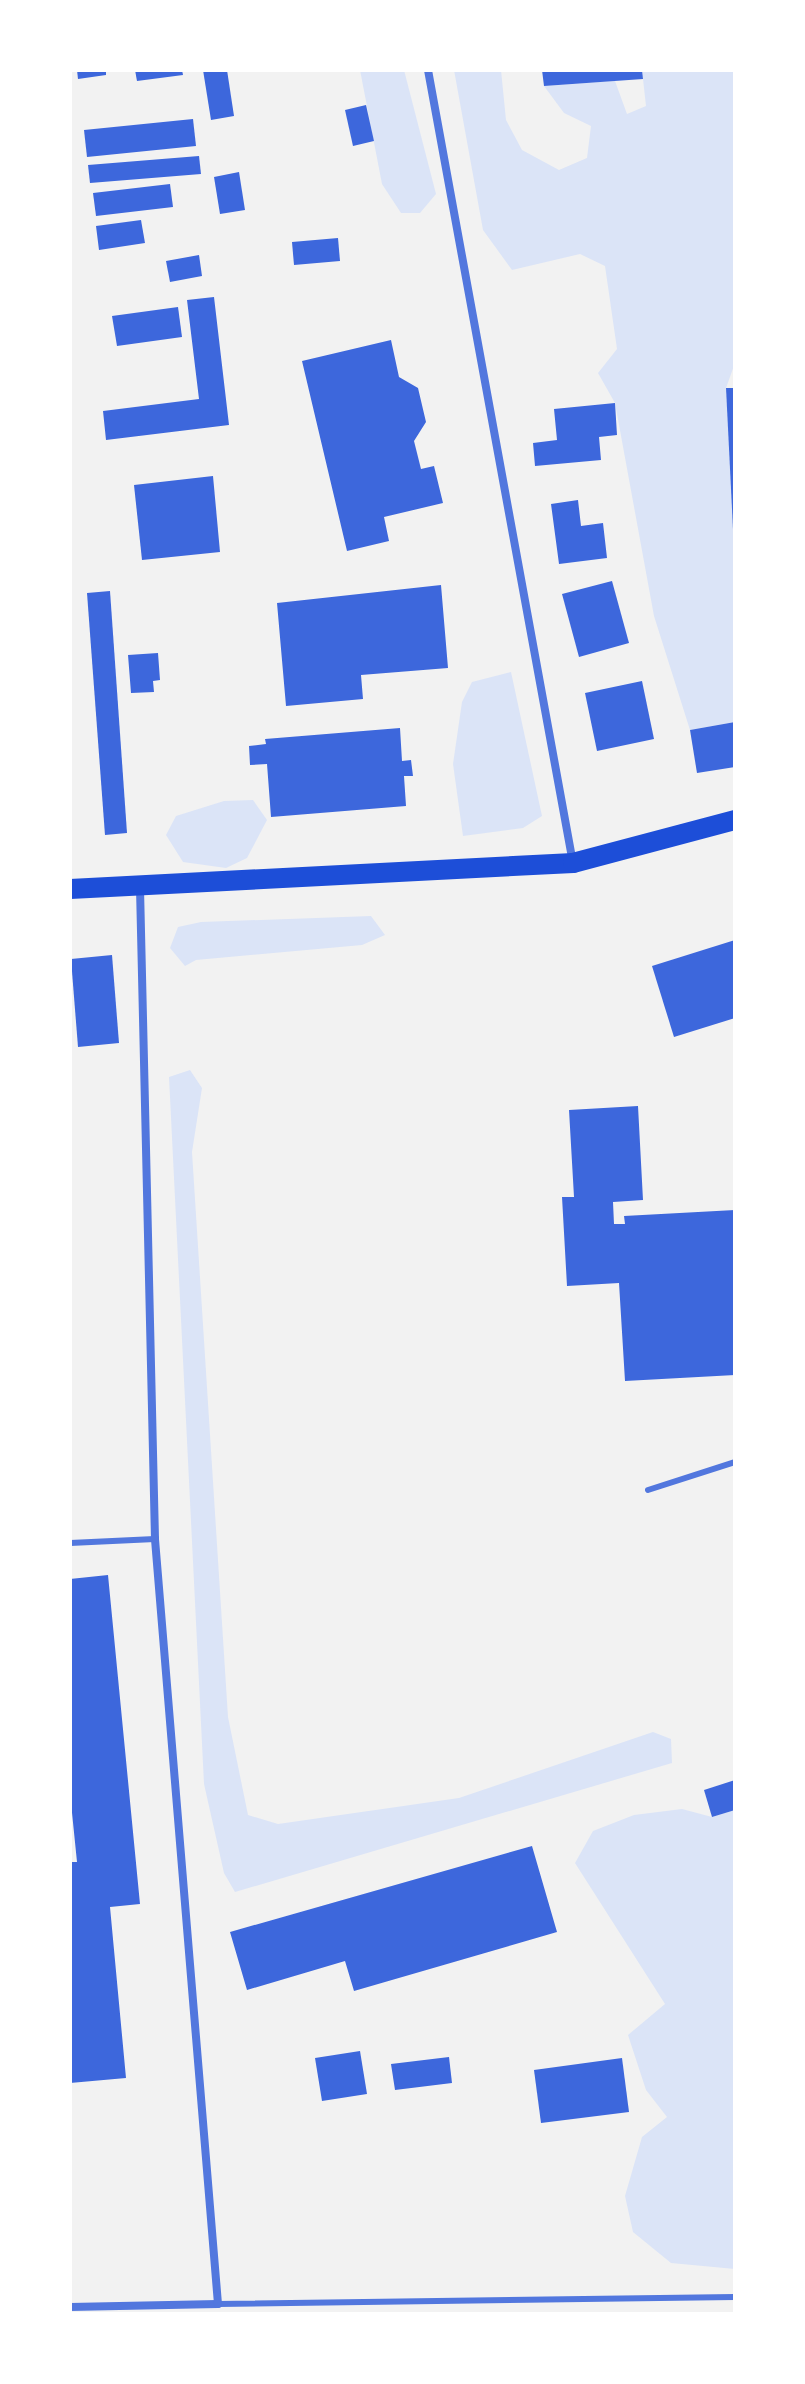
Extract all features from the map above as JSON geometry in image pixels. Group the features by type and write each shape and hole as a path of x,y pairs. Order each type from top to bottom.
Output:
{"main road":[{"path":"70,889 573,863 735,820"}],"street":[{"path":"428,70 573,863"},
{"path":"70,2307 218,2304 155,1539 140,886"}],"lane":[{"path":"648,1490 735,1462"},
{"path":"70,1543 155,1539"},
{"path":"218,2304 735,2297"}],"shaded area":[{"path":"360,70 404,70 436,194 420,213 401,213 382,184"},
{"path":"454,70 501,70 506,120 522,150 559,170 587,158 591,126 564,113 544,86 615,81 627,114 646,106 642,70 735,70 735,363 726,388 735,555 735,722 690,730 654,616 615,403 598,373 617,349 605,266 580,254 512,270 483,230"},
{"path":"511,672 542,816 523,828 463,836 453,764 462,702 472,682"},
{"path":"253,800 267,820 247,858 226,868 183,862 166,835 176,816 224,801"},
{"path":"371,916 385,935 362,945 196,960 185,966 170,948 178,927 201,922"},
{"path":"190,1070 202,1088 192,1152 228,1717 248,1815 278,1824 459,1798 653,1732 671,1739 672,1763 235,1892 224,1873 204,1784 169,1077"},
{"path":"682,1809 712,1817 735,1810 735,2269 671,2263 633,2232 625,2196 642,2137 667,2117 646,2090 628,2035 665,2004 575,1863 593,1831 634,1815"}],"building":[{"path":"77,70 106,70 106,75 78,79"},
{"path":"135,70 182,70 183,75 137,81"},
{"path":"203,70 227,70 234,116 211,120"},
{"path":"542,70 642,70 643,79 544,86"},
{"path":"366,105 374,141 353,146 345,110"},
{"path":"193,119 196,146 87,157 84,130"},
{"path":"199,156 201,174 90,183 88,165"},
{"path":"239,172 245,210 220,214 214,177"},
{"path":"170,184 173,207 96,216 93,193"},
{"path":"141,220 145,243 99,250 96,226"},
{"path":"338,238 340,261 294,265 292,242"},
{"path":"199,255 202,276 170,282 166,261"},
{"path":"214,297 229,425 106,440 103,411 199,399 187,300"},
{"path":"178,307 182,337 117,346 112,316"},
{"path":"391,340 399,377 418,388 426,422 414,441 421,469 434,466 443,503 384,517 389,541 347,551 302,361"},
{"path":"726,388 735,388 733,529"},
{"path":"615,403 617,435 599,437 601,460 535,466 533,443 557,440 554,409"},
{"path":"213,476 220,552 142,560 134,485"},
{"path":"578,500 581,526 603,523 607,558 559,564 551,504"},
{"path":"612,581 629,643 579,657 562,594"},
{"path":"441,585 448,668 361,675 363,699 286,706 277,603"},
{"path":"110,591 127,833 105,835 87,593"},
{"path":"158,653 160,680 153,681 154,692 131,693 128,655"},
{"path":"642,681 654,739 597,751 585,693"},
{"path":"735,722 735,767 697,773 690,730"},
{"path":"400,728 402,761 411,760 413,776 404,776 406,806 271,817 267,764 250,765 249,746 266,744 265,739"},
{"path":"735,940 735,1018 674,1037 652,966"},
{"path":"112,955 119,1043 78,1047 71,959"},
{"path":"638,1106 643,1200 613,1202 614,1224 625,1224 624,1216 735,1210 735,1375 625,1381 619,1283 567,1286 562,1197 574,1197 569,1110"},
{"path":"108,1575 140,1904 110,1907 126,2078 70,2083 70,1862 77,1862 70,1793 70,1579"},
{"path":"735,1780 735,1810 712,1817 704,1790"},
{"path":"532,1846 557,1932 354,1991 345,1961 247,1990 230,1932"},
{"path":"360,2051 367,2094 322,2101 315,2058"},
{"path":"449,2057 452,2083 395,2090 391,2064"},
{"path":"622,2058 629,2112 541,2123 534,2070"}]}
